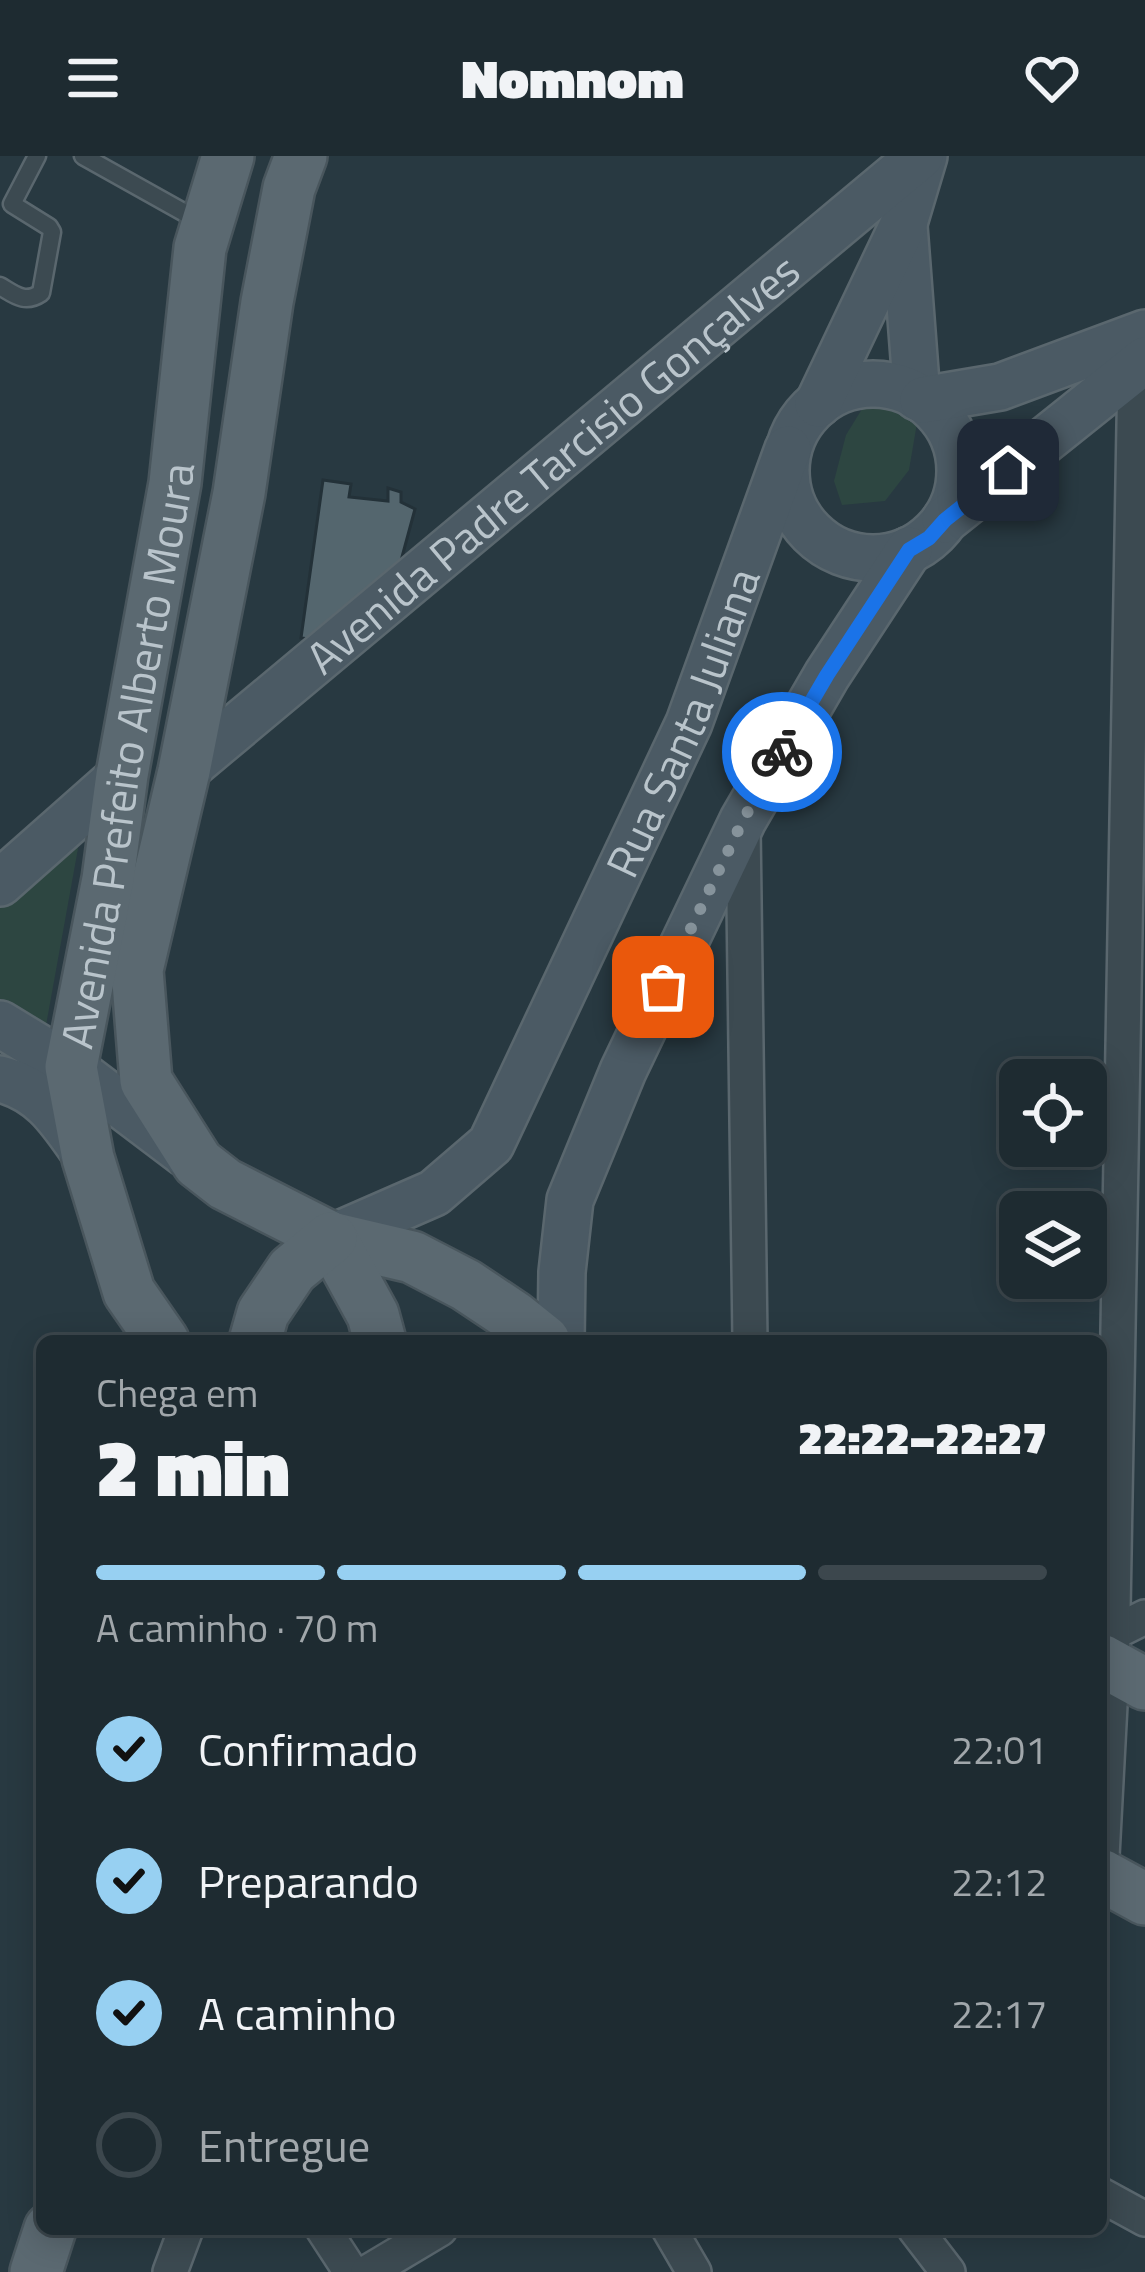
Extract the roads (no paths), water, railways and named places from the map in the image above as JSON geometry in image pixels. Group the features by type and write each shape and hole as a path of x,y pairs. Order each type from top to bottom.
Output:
{"main road":[{"name":"Avenida Prefeito Alberto Moura","path":"159,1335 129,1292 88,1158 71,1067 175,483 200,248 228,156"},
{"name":"Avenida Prefeito Alberto Moura","path":"301,156 289,188 267,302 239,493 184,772 137,970 146,1081 198,1163 225,1184 331,1238 412,1257 466,1285 536,1335"},
{"name":"Avenida Padre Tarcisio Gonçalves","path":"184,772 922,156"},
{"path":"818,404 904,223 922,156"},
{"path":"904,223 920,399"},
{"path":"920,399 1000,387 1142,345"},
{"path":"945,520 957,496 960,469 955,443 943,419 920,399 898,388 870,384 842,390 818,404 799,424 788,449 785,476 791,504 806,528 827,546 854,556 882,557 909,550 929,538 1142,345"},
{"name":"Rua Santa Juliana","path":"331,1238 434,1193 491,1144 689,724 788,449"},
{"name":"Rua Santa Juliana","path":"561,1335 570,1200 623,1070 743,820 827,675 909,550"},
{"path":"0,883 122,775"},
{"path":"0,1024 71,1067 198,1163"},
{"path":"0,1079 16,1083 52,1107 88,1158"},
{"path":"257,1335 263,1313 292,1270 331,1238 373,1315 378,1335"},
{"path":"1107,1878 1145,1899"},
{"path":"36,2272 48,2235"}],"street":[{"path":"1107,1799 1118,1661 1142,345"},
{"path":"743,820 750,1335"},
{"path":"1118,1661 1145,1617"},
{"path":"1107,2198 1145,2219"},
{"path":"170,2272 184,2235"},
{"path":"327,2235 351,2272"},
{"path":"368,2272 430,2235"},
{"path":"672,2235 694,2272"},
{"path":"920,2235 948,2272"}],"lane":[{"path":"0,286 23,299 41,292 52,232 12,204 37,156"},
{"path":"83,156 207,226"}]}
